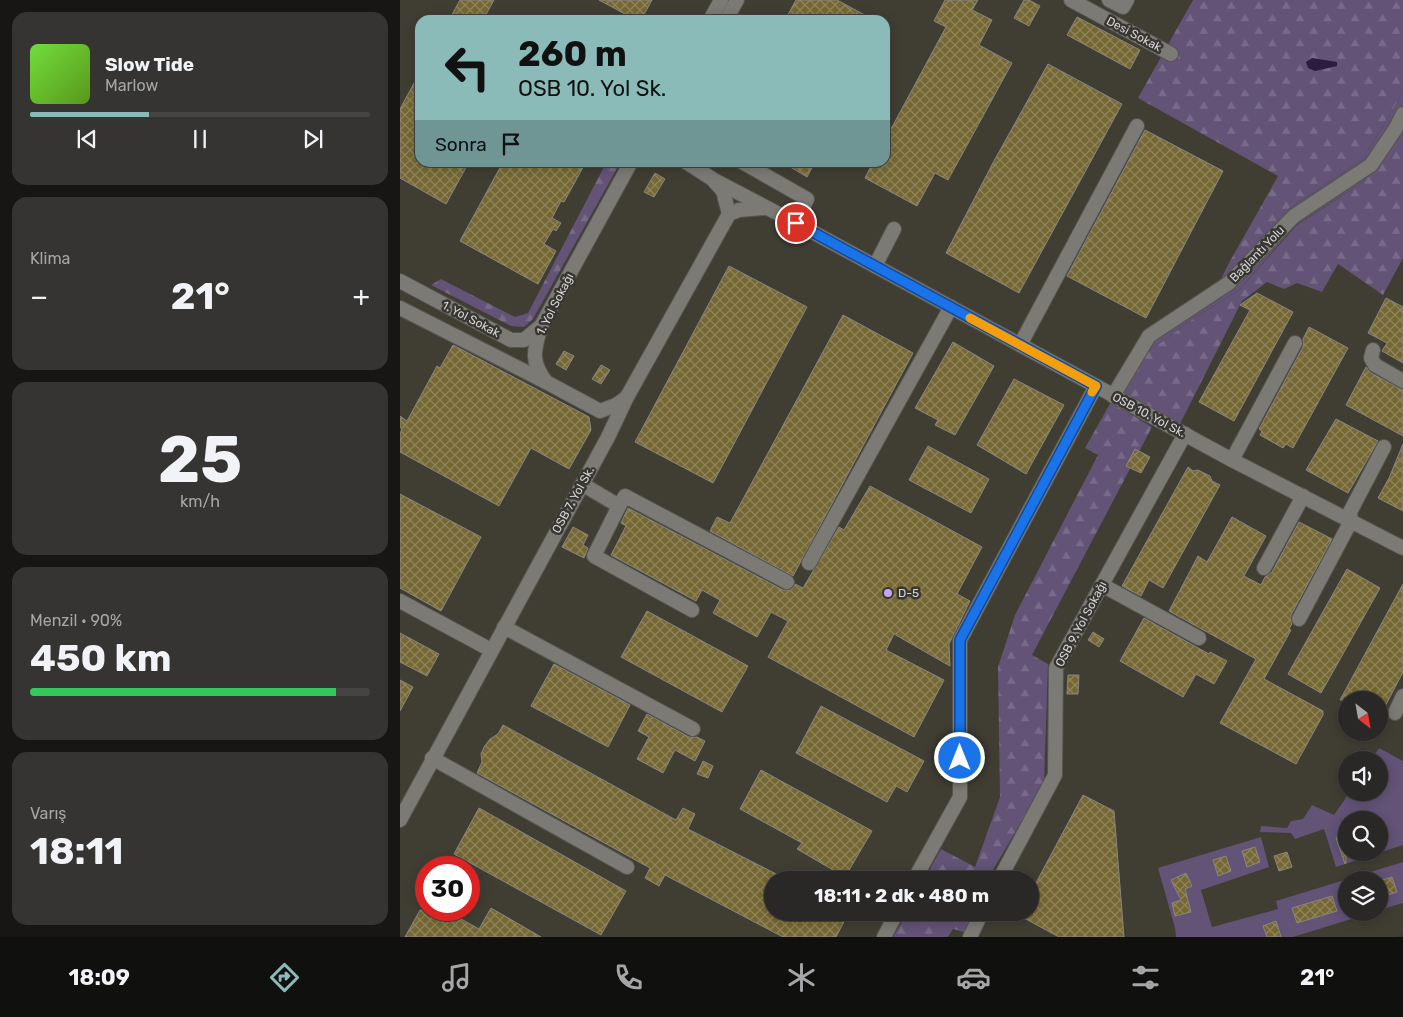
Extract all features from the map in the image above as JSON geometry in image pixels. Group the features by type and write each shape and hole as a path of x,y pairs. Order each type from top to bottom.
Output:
{"street":[{"path":"713,15 721,0"},
{"path":"729,15 737,0"},
{"name":"Desi Sokak","path":"1071,0 1171,54"},
{"path":"1109,0 1123,7 1126,0"},
{"name":"Bağlantı Yolu","path":"1113,396 1149,336 1229,283 1294,216 1371,165 1396,128 1403,114"},
{"path":"1020,345 1137,126"},
{"name":"1. Yol Sokağı","path":"546,382 536,369 533,353 541,326 628,167"},
{"name":"OSB 10. Yol Sk.","path":"694,167 714,180 1232,460 1403,548"},
{"path":"751,167 807,199 796,223"},
{"path":"714,180 723,191 729,214 750,208 768,208"},
{"name":"OSB 7. Yol Sk.","path":"400,820 729,214"},
{"path":"875,266 894,229"},
{"name":"1. Yol Sokak","path":"400,281 511,340 524,340 541,326"},
{"path":"809,563 951,307"},
{"path":"400,308 600,411 607,428 608,437"},
{"path":"1232,460 1295,343"},
{"path":"1373,350 1372,358 1375,365 1403,381"},
{"path":"919,871 960,797 960,640 1096,386"},
{"path":"600,411 616,405 628,397"},
{"name":"OSB 9. Yol Sokağı","path":"1005,871 1055,775 1056,668 1185,434"},
{"path":"1299,619 1351,521 1350,512 1384,446"},
{"path":"582,484 619,506"},
{"path":"692,610 594,556 625,496 787,582"},
{"path":"1264,568 1303,496"},
{"path":"1102,584 1200,638"},
{"path":"400,601 491,650"},
{"path":"504,627 693,728"},
{"path":"1395,713 1403,696"},
{"path":"432,758 627,867"},
{"path":"884,937 892,921"},
{"path":"970,937 978,921"}],"shaded area":[{"path":"400,0 1403,0 1403,935 1397,937 400,937"},
{"path":"1312,58 1337,62 1337,66 1315,71 1308,68 1306,62"}],"green space":[{"path":"1193,0 1403,0 1403,92 1363,159 1285,211 1236,267 1229,263 1278,176 1138,98"},
{"path":"1403,92 1403,130 1363,182 1295,226 1239,290 1193,319 1148,352 1124,394 1111,388 1143,333 1221,279 1229,263 1236,266 1285,211 1363,159"},
{"path":"1403,130 1403,258 1383,295 1338,264 1322,292 1297,283 1284,289 1267,282 1242,301 1180,424 1123,394 1148,352 1193,319 1239,290 1296,226 1363,182"},
{"path":"604,167 618,167 533,319 524,327 511,326 431,285 441,279 515,317 528,313"},
{"path":"1111,402 1152,427 1032,655 1048,664 1044,783 992,871 929,871 941,849 975,867 1000,797 998,667 1015,615 1098,455 1085,448"},
{"path":"1388,753 1403,761 1403,845 1388,850 1388,811 1338,811 1338,861 1354,861 1336,867 1324,829 1295,839 1291,833 1260,832 1261,826 1287,828 1291,821 1303,819 1312,805 1334,815 1344,801 1388,801"},
{"path":"1261,837 1269,867 1201,890 1212,927 1278,909 1276,901 1338,882 1338,921 1345,921 1293,937 1176,937 1158,868"},
{"path":"1403,862 1403,903 1388,907 1388,871 1374,871"},
{"path":"902,921 971,921 964,932 953,929 948,937 893,937"}],"building":[{"path":"460,0 494,0 486,15 452,15"},
{"path":"599,0 652,0 644,15 627,15"},
{"path":"796,0 837,0 865,15 788,15"},
{"path":"945,0 978,0 972,10 992,20 979,45 1012,63 948,180 935,173 917,206 865,178 870,167 890,167 890,131 946,27 934,21"},
{"path":"1024,0 1029,0 1040,6 1029,26 1014,18"},
{"path":"1077,17 1140,50 1130,69 1067,35"},
{"path":"1048,64 1122,104 1019,293 946,253"},
{"path":"415,81 415,167 466,167 446,204 400,178 400,109"},
{"path":"1145,130 1223,171 1146,318 1067,276"},
{"path":"500,167 583,167 564,202 561,201 552,218 561,223 556,231 553,229 544,244 556,251 538,284 460,241"},
{"path":"790,167 812,167 807,177"},
{"path":"655,173 665,179 654,197 644,192"},
{"path":"729,266 807,307 713,483 635,442"},
{"path":"1257,293 1293,312 1234,421 1199,402 1250,310 1240,305"},
{"path":"1386,298 1403,307 1403,363 1382,351 1387,343 1368,333"},
{"path":"843,315 913,353 793,576 710,531 717,517 730,523"},
{"path":"1309,327 1348,348 1293,448 1286,444 1283,448 1260,435 1262,431 1259,429 1303,347 1303,339"},
{"path":"953,342 994,366 955,435 935,425 938,420 915,408"},
{"path":"453,345 589,417 591,430 569,469 531,448 499,506 400,452 400,434 402,429 400,427 400,416 407,421 437,366 440,368"},
{"path":"564,351 574,356 566,370 556,364"},
{"path":"601,365 610,370 601,384 592,379"},
{"path":"1366,367 1371,373 1403,390 1403,436 1346,405"},
{"path":"1014,379 1064,405 1026,474 977,445"},
{"path":"1336,419 1378,441 1348,493 1306,470"},
{"path":"1403,444 1403,511 1378,498 1389,478"},
{"path":"928,446 989,479 971,513 909,480"},
{"path":"1135,449 1150,457 1141,473 1126,466"},
{"path":"1188,467 1193,471 1198,470 1210,476 1212,481 1220,485 1163,588 1149,580 1141,596 1122,586"},
{"path":"870,486 982,547 957,594 970,601 949,644 950,666 894,634 886,650 944,680 914,737 768,657 788,621 771,612 757,637 713,613 720,600 702,590 696,601 611,555 626,526 621,523 628,508 783,590 791,590 795,584 803,588 839,527 844,530"},
{"path":"400,494 481,537 441,611 400,588"},
{"path":"1232,517 1266,536 1244,576 1261,585 1265,577 1272,572 1299,522 1332,539 1291,615 1292,624 1289,629 1291,630 1264,679 1323,711 1323,715 1296,764 1220,723 1256,659 1169,611 1198,556 1207,562"},
{"path":"573,527 588,535 583,545 588,548 584,558 562,547"},
{"path":"1347,569 1380,588 1321,693 1288,674"},
{"path":"1403,584 1403,672 1388,701 1388,691 1345,691"},
{"path":"647,611 748,666 722,712 621,657"},
{"path":"1144,618 1209,654 1210,652 1227,661 1214,684 1196,674 1183,697 1120,661"},
{"path":"1093,632 1104,639 1099,647 1088,640"},
{"path":"400,633 439,654 427,676 400,662"},
{"path":"554,664 630,705 608,747 531,706"},
{"path":"1068,675 1079,675 1078,694 1067,694"},
{"path":"400,680 413,687 400,711"},
{"path":"821,706 924,761 907,792 896,786 887,802 796,753"},
{"path":"647,714 689,737 697,737 705,741 695,761 675,750 663,773 637,759 649,737 638,731"},
{"path":"503,725 676,820 683,808 695,814 688,829 770,871 764,871 764,921 844,921 836,937 783,937 665,875 659,886 645,878 650,868 477,773 482,762 481,754 484,747 490,739 498,734"},
{"path":"703,761 713,766 708,778 697,774"},
{"path":"761,770 872,831 849,871 835,871 797,849 802,843 740,809"},
{"path":"1083,795 1114,811 1124,937 1059,937 1030,921 1039,921 1039,877"},
{"path":"479,808 626,891 601,935 480,868 480,856 458,856 454,854"},
{"path":"1255,847 1260,862 1247,867 1242,851"},
{"path":"1287,852 1292,867 1279,871 1274,856"},
{"path":"1226,856 1231,871 1218,876 1213,860"},
{"path":"1186,873 1192,886 1185,889 1191,912 1175,916 1172,903 1181,900 1171,880"},
{"path":"1392,877 1397,892 1388,895 1388,878"},
{"path":"1332,896 1337,911 1297,923 1292,908"},
{"path":"491,908 541,937 405,937 415,919 415,921 465,921 479,929"},
{"path":"1276,921 1281,937 1267,937 1263,926"}],"slow traffic":[{"path":"970,318 1096,386 1092,392"}],"place":[{"name":"D-5","path":"888,593"}],"route":[{"path":"796,223 1096,386 960,640 960,758"}]}
